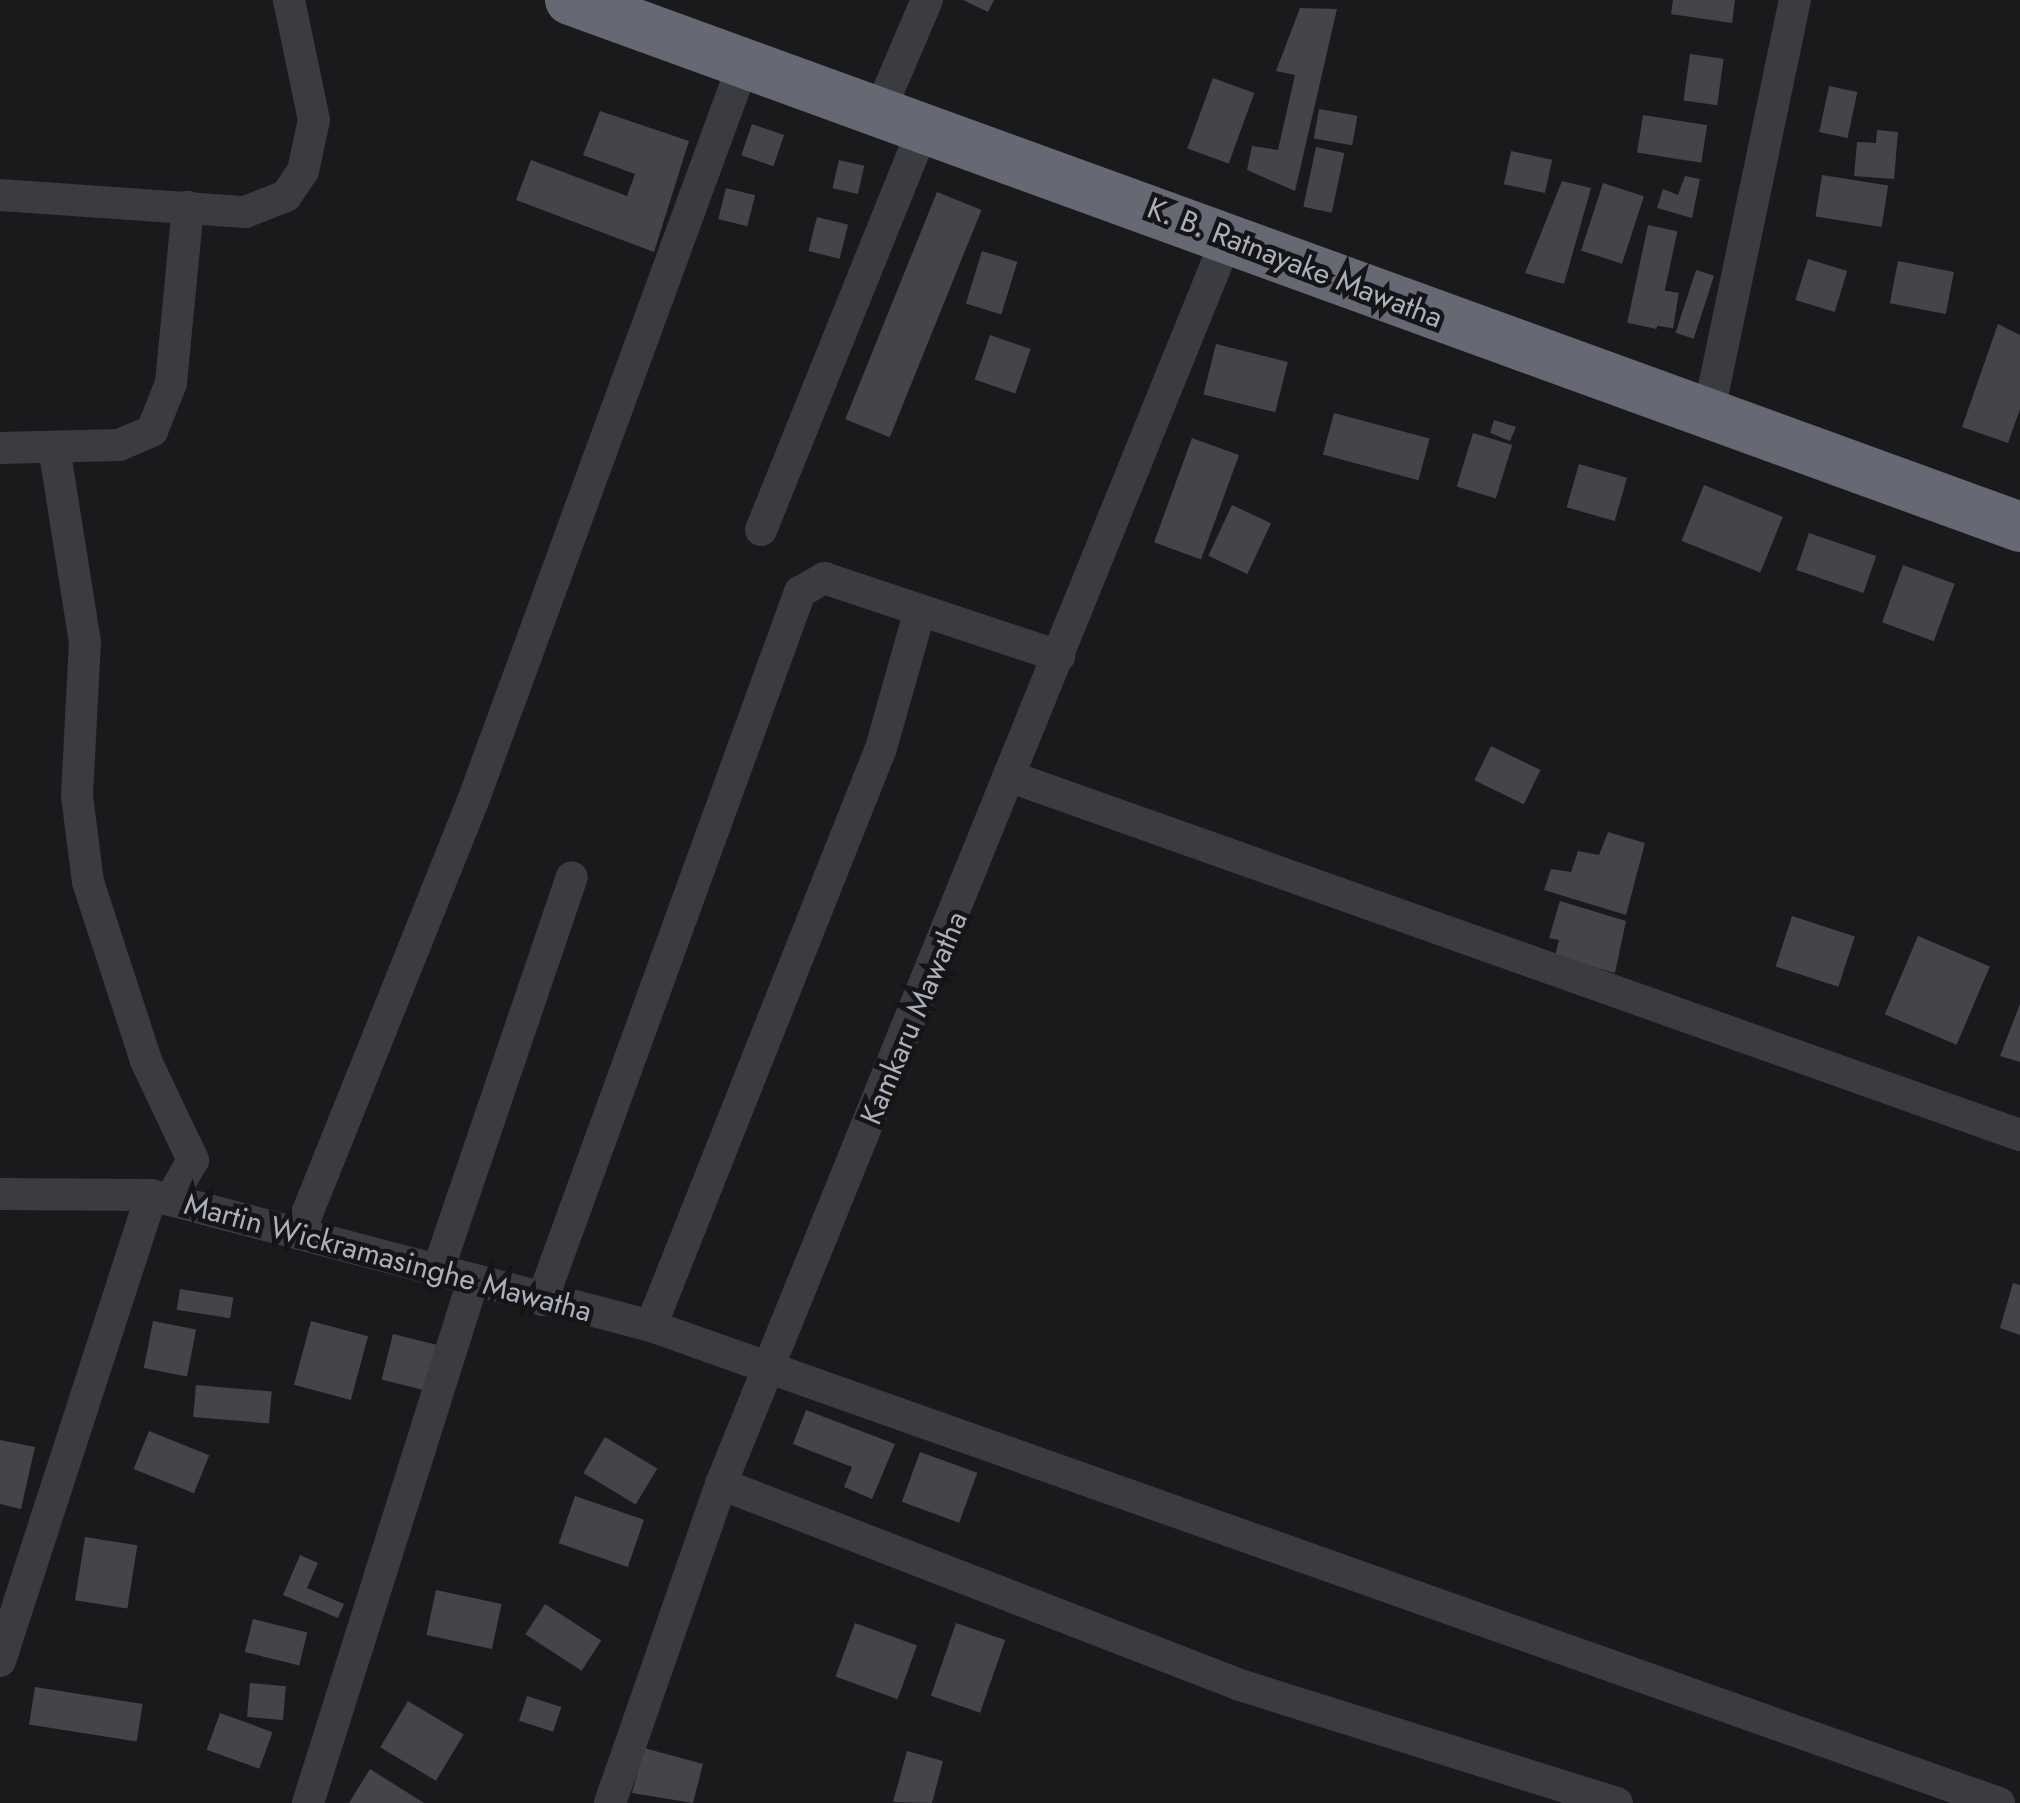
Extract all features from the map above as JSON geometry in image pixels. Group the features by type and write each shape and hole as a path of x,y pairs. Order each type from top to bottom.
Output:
{"highway":[{"name":"K. B. Ratnayake Mawatha","path":"570,0 903,117 2020,527"}],"street":[{"path":"0,195 244,212 286,196 303,172 314,120 289,0"},
{"path":"762,530 903,117 927,0"},
{"path":"1709,412 1795,0"},
{"path":"300,1232 474,798 744,62"},
{"path":"0,448 119,444 152,431 171,383 188,207"},
{"name":"Kamkaru Mawatha","path":"610,1803 721,1484 1014,778 1228,236"},
{"path":"0,1660 161,1198 193,1160 146,1062 88,882 77,796 85,642 54,446"},
{"path":"542,1300 800,592 824,578 1059,656"},
{"path":"651,1326 881,748 920,610"},
{"path":"1014,778 2020,1135"},
{"path":"437,1273 572,877"},
{"name":"Martin Wickramasinghe Mawatha","path":"0,1194 161,1198 300,1232 472,1284 651,1326 766,1374 1999,1803"},
{"path":"308,1803 472,1284"},
{"path":"721,1484 1240,1685 1617,1803"}],"building":[{"path":"963,0 994,0 988,12"},
{"path":"1673,0 1735,0 1732,23 1671,14"},
{"path":"1300,8 1337,9 1295,191 1247,170 1252,146 1278,150 1295,75 1276,71"},
{"path":"1690,54 1724,59 1717,105 1683,101"},
{"path":"1213,78 1254,93 1229,164 1187,148"},
{"path":"1829,86 1857,92 1848,138 1819,132"},
{"path":"1319,109 1357,116 1352,145 1314,139"},
{"path":"600,111 689,141 654,252 516,200 531,160 627,196 635,174 583,155"},
{"path":"1643,115 1707,125 1701,163 1637,153"},
{"path":"752,124 784,135 773,166 741,155"},
{"path":"1877,130 1898,132 1894,179 1854,176 1857,142 1876,143"},
{"path":"1316,147 1344,153 1332,213 1303,207"},
{"path":"1511,151 1552,160 1545,193 1504,184"},
{"path":"839,160 864,166 858,194 832,188"},
{"path":"1822,175 1888,185 1882,227 1815,216"},
{"path":"1685,176 1700,179 1692,218 1657,208 1663,189 1678,195"},
{"path":"1562,181 1591,188 1564,284 1525,273"},
{"path":"1603,183 1644,196 1622,264 1581,251"},
{"path":"726,188 755,195 747,226 718,219"},
{"path":"937,192 982,210 890,437 845,419"},
{"path":"817,217 848,225 840,259 809,251"},
{"path":"1648,225 1677,231 1657,329 1627,323"},
{"path":"982,251 1017,262 1001,314 966,304"},
{"path":"1808,259 1847,271 1835,312 1795,300"},
{"path":"1898,261 1954,272 1946,314 1890,303"},
{"path":"1696,270 1714,276 1694,339 1676,333"},
{"path":"1661,290 1679,293 1673,328 1655,326"},
{"path":"1998,324 2020,335 2020,409 2008,443 1962,427"},
{"path":"990,335 1031,349 1015,393 975,379"},
{"path":"1216,344 1288,362 1275,412 1203,394"},
{"path":"1334,413 1430,439 1418,480 1323,455"},
{"path":"1494,420 1516,427 1510,441 1490,433"},
{"path":"1473,433 1512,445 1496,499 1457,487"},
{"path":"1192,438 1239,455 1201,559 1154,542"},
{"path":"1579,464 1627,478 1615,521 1567,507"},
{"path":"1704,485 1783,517 1760,572 1682,541"},
{"path":"1232,505 1271,523 1247,574 1208,556"},
{"path":"1809,533 1876,556 1863,593 1796,570"},
{"path":"1903,565 1955,584 1934,641 1882,622"},
{"path":"1491,746 1540,770 1524,804 1474,780"},
{"path":"1608,832 1645,843 1626,915 1544,890 1551,869 1571,872 1578,851 1599,855"},
{"path":"1560,901 1626,921 1615,973 1555,956 1559,940 1549,938"},
{"path":"1792,916 1855,936 1838,987 1776,966"},
{"path":"1918,936 1990,966 1957,1045 1885,1014"},
{"path":"2020,1004 2020,1062 2000,1056"},
{"path":"2013,1283 2020,1285 2020,1335 2000,1328"},
{"path":"180,1289 233,1297 230,1318 177,1310"},
{"path":"153,1321 196,1329 187,1377 144,1368"},
{"path":"311,1321 368,1336 351,1400 294,1385"},
{"path":"393,1334 444,1347 433,1392 382,1380"},
{"path":"196,1385 272,1392 269,1424 193,1417"},
{"path":"806,1410 895,1444 872,1499 844,1487 852,1467 793,1444"},
{"path":"149,1431 209,1455 194,1493 134,1469"},
{"path":"605,1437 657,1468 636,1504 583,1473"},
{"path":"0,1440 35,1447 21,1509 0,1504"},
{"path":"920,1452 977,1473 959,1523 902,1502"},
{"path":"575,1496 644,1520 628,1567 559,1543"},
{"path":"85,1537 137,1545 127,1609 75,1600"},
{"path":"300,1555 318,1563 307,1588 344,1604 338,1618 283,1595"},
{"path":"436,1590 502,1604 492,1649 426,1635"},
{"path":"545,1604 601,1640 582,1671 525,1634"},
{"path":"253,1619 307,1633 299,1666 245,1652"},
{"path":"855,1623 917,1646 898,1699 836,1677"},
{"path":"956,1623 1005,1640 980,1713 931,1696"},
{"path":"250,1683 286,1686 283,1720 247,1717"},
{"path":"35,1687 143,1704 137,1742 29,1725"},
{"path":"527,1696 561,1707 553,1732 519,1721"},
{"path":"408,1701 464,1734 436,1781 380,1747"},
{"path":"220,1713 273,1732 259,1769 207,1750"},
{"path":"644,1748 703,1764 693,1803 632,1793"},
{"path":"907,1751 943,1761 932,1803 893,1802"},
{"path":"370,1769 424,1803 349,1803"}]}
